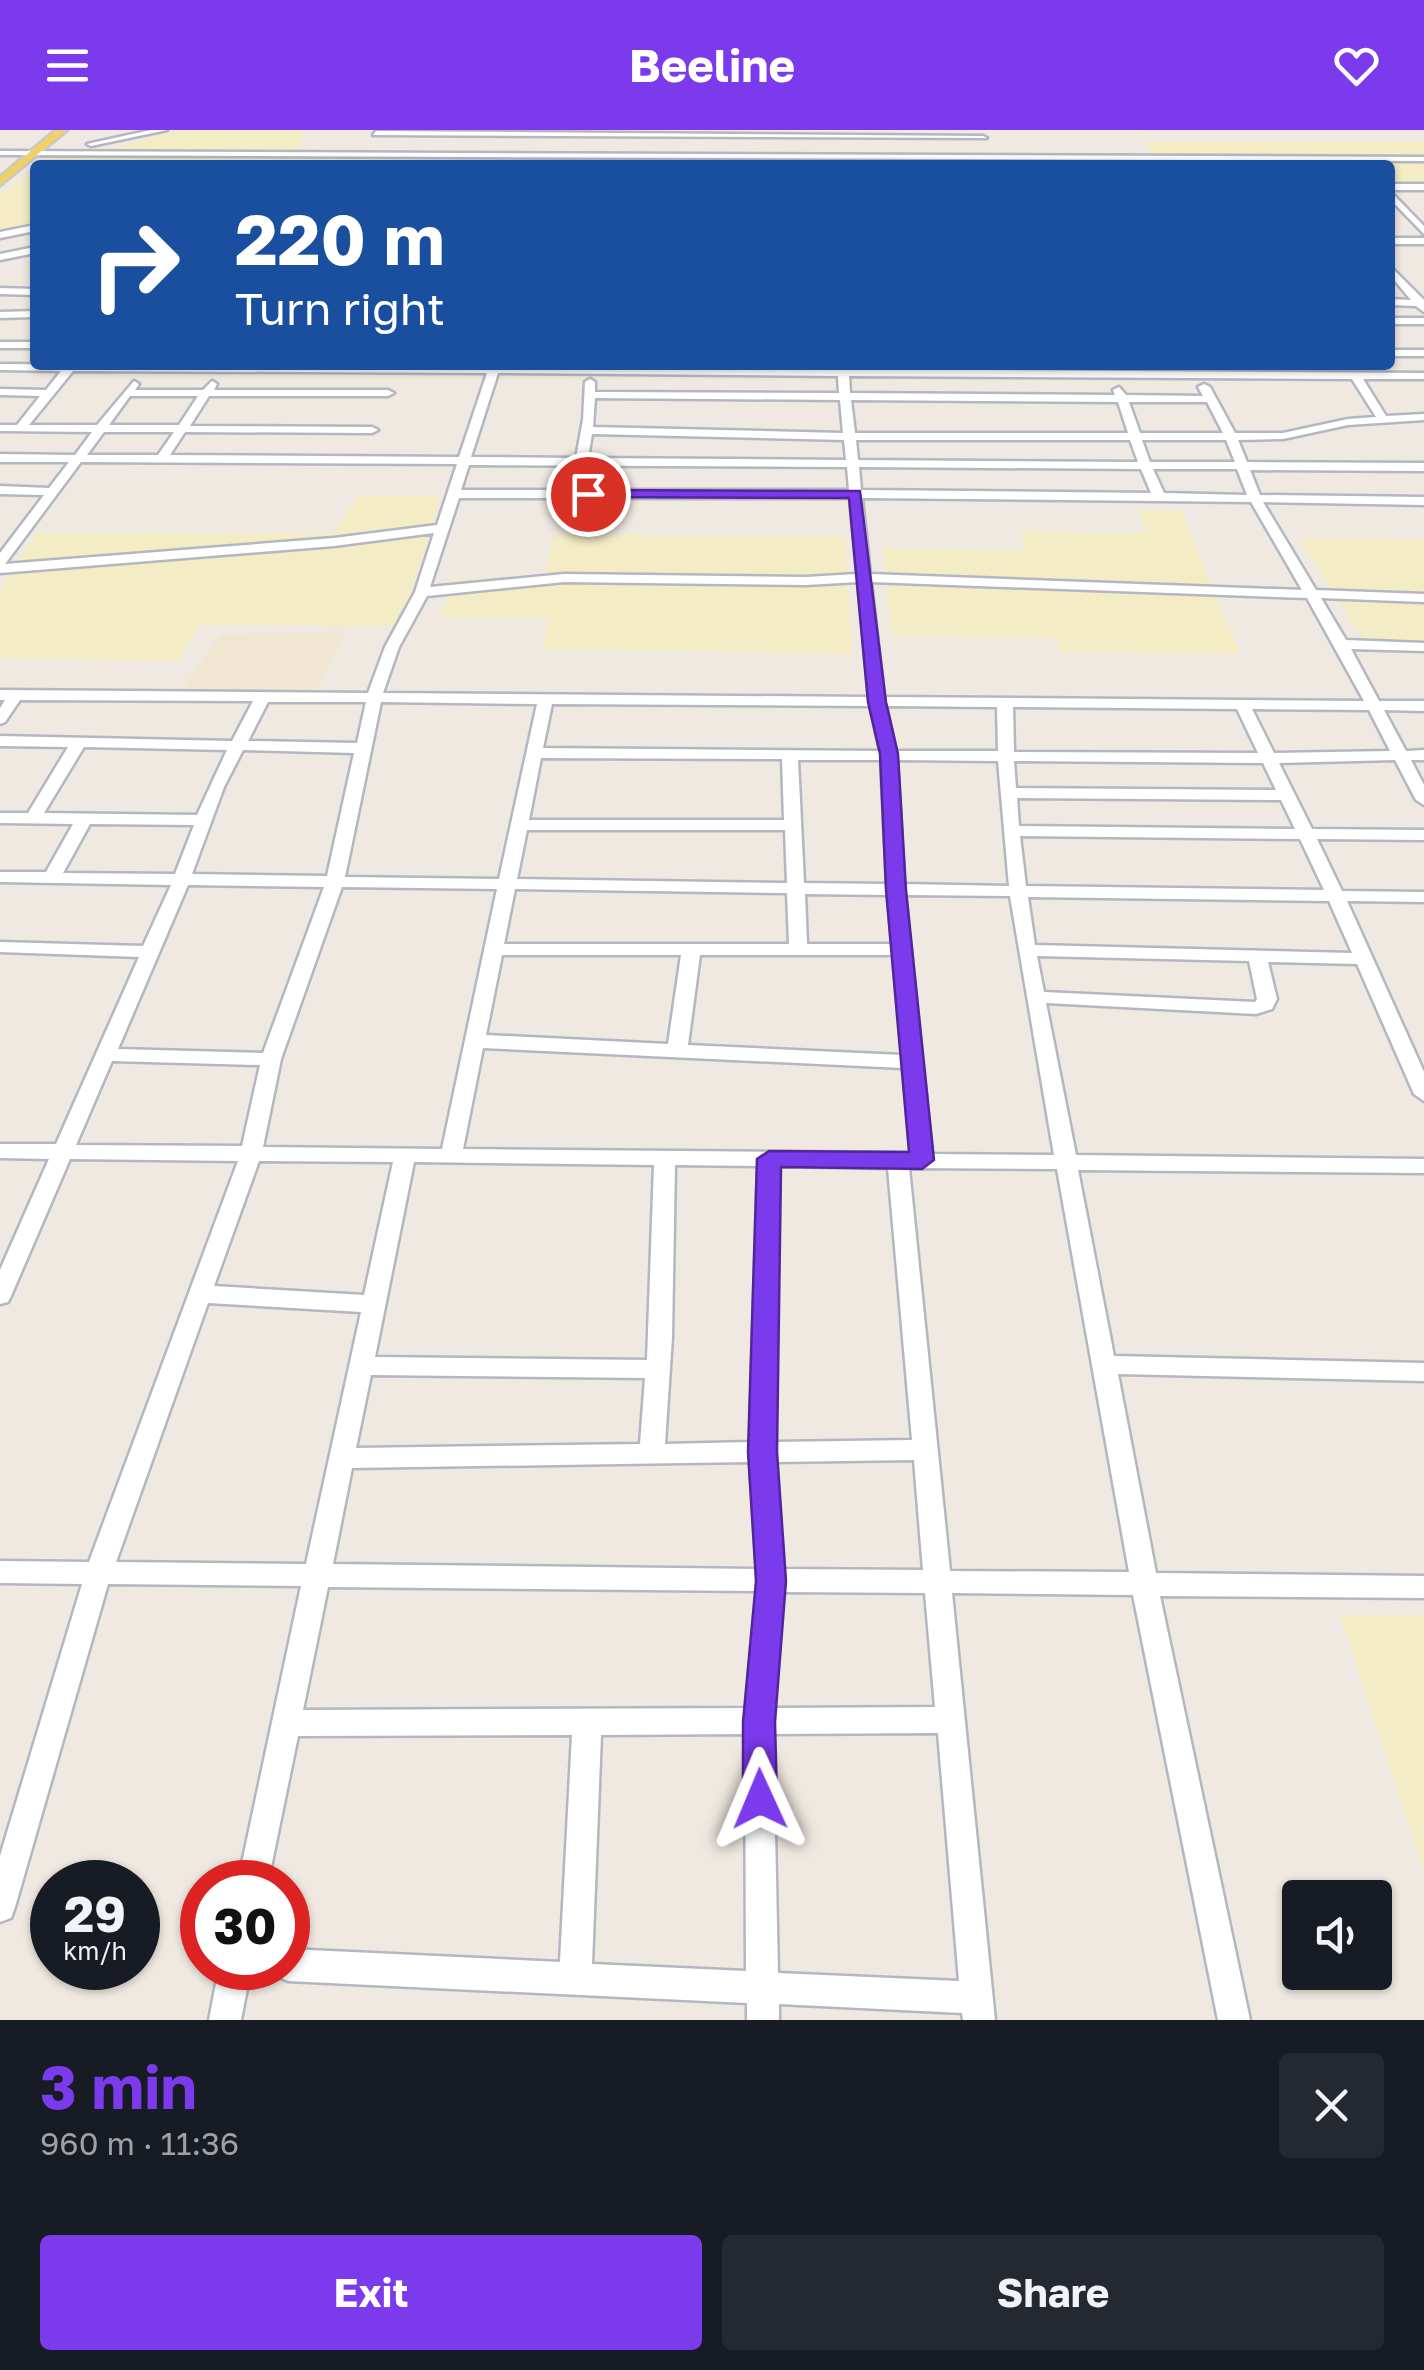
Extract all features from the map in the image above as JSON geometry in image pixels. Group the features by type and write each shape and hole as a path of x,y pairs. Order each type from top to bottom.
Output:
{"main road":[{"path":"0,182 62,130"}],"street":[{"path":"59,153 163,130"},
{"path":"374,132 929,134 983,138 999,145"},
{"path":"374,132 446,155"},
{"path":"396,160 414,132"},
{"path":"490,160 510,132"},
{"path":"578,156 583,132"},
{"path":"983,138 989,157"},
{"path":"1027,145 1042,154 1096,156 1424,158"},
{"path":"1085,160 1168,147 1326,147"},
{"path":"0,152 772,160"},
{"path":"378,160 401,155"},
{"path":"862,160 1059,160"},
{"path":"1395,193 1424,187"},
{"path":"1395,198 1422,227"},
{"path":"1404,225 1422,227"},
{"path":"0,235 30,229"},
{"path":"1395,241 1424,242"},
{"path":"0,257 30,251"},
{"path":"1395,275 1422,305"},
{"path":"1395,283 1424,283"},
{"path":"0,292 30,292"},
{"path":"1395,302 1422,305"},
{"path":"0,314 30,314"},
{"path":"1395,321 1424,321"},
{"path":"0,345 30,345"},
{"path":"1395,353 1424,353"},
{"path":"0,367 30,367"},
{"path":"20,428 68,370"},
{"path":"0,566 144,370"},
{"path":"162,459 220,370"},
{"path":"381,408 400,370"},
{"path":"0,1907 98,1574 252,1154 271,1059 336,882 374,698 392,648 422,592 493,370"},
{"path":"581,462 590,395 588,370"},
{"path":"770,399 772,370"},
{"path":"310,1966 575,1980 763,2005 978,2009 925,1450 910,1160 912,1062 896,890 889,754 877,702 842,370"},
{"path":"933,370 933,402"},
{"path":"993,370 1113,374 1304,370 1356,376 1424,376"},
{"path":"1195,370 1230,436 1255,499 1342,644 1424,800"},
{"path":"1113,374 1142,465 1159,496"},
{"path":"1356,376 1382,418"},
{"path":"0,392 50,393"},
{"path":"127,393 388,393"},
{"path":"590,395 770,399 845,394 933,402 1210,399"},
{"path":"587,430 849,436 1283,436 1382,418 1424,417"},
{"path":"772,419 778,463"},
{"path":"938,422 948,464"},
{"path":"0,428 373,426 363,460"},
{"path":"1,459 1424,467"},
{"path":"930,464 939,494"},
{"path":"0,490 53,492"},
{"path":"455,494 939,494 1424,501"},
{"path":"0,566 330,544 445,528"},
{"path":"422,592 564,578 864,578 1424,598"},
{"path":"1342,644 1424,647"},
{"path":"0,719 8,695 1424,706"},
{"path":"0,1296 182,879 204,820 264,697"},
{"path":"451,1156 545,700"},
{"path":"1005,704 1005,755 1017,891 1064,1162 1144,1582 1234,2020"},
{"path":"1243,706 1336,896 1424,1094"},
{"path":"0,742 361,748"},
{"path":"33,818 79,742"},
{"path":"534,753 1268,758 1424,754"},
{"path":"790,754 798,950"},
{"path":"1008,792 1286,794"},
{"path":"0,818 204,820"},
{"path":"52,877 84,819"},
{"path":"519,825 791,825"},
{"path":"1012,831 1424,835"},
{"path":"0,876 1424,896"},
{"path":"0,947 150,952"},
{"path":"493,950 902,949"},
{"path":"1028,950 1363,959"},
{"path":"677,1051 691,952"},
{"path":"1036,997 1256,1008 1266,1004 1257,956"},
{"path":"474,1041 912,1062"},
{"path":"105,1055 271,1059"},
{"path":"0,1151 1424,1166"},
{"path":"258,1860 405,1155"},
{"path":"652,1454 665,1158"},
{"path":"763,2005 759,1722 771,1581 762,1452 769,1159"},
{"path":"200,1294 374,1304"},
{"path":"1102,1364 1424,1372"},
{"path":"361,1366 658,1370"},
{"path":"341,1458 925,1450"},
{"path":"0,1572 1424,1587"},
{"path":"286,1723 950,1720"},
{"path":"575,1980 587,1723"},
{"path":"225,2020 231,1990"}],"shaded area":[{"path":"346,631 318,689 179,693 221,634"}],"sand":[{"path":"174,130 304,130 298,159 390,159 44,160 84,158"},
{"path":"1145,142 1424,142 1424,184 1395,184 1395,160 1155,160"},
{"path":"30,171 30,229 0,235 0,196"},
{"path":"359,495 441,497 400,626 201,625 178,661 0,658 0,590 37,532 332,534"},
{"path":"1138,510 1181,511 1241,654 1060,652 1056,638 892,636 883,548 1025,550 1022,531 1146,533"},
{"path":"554,534 845,537 852,654 542,650 548,619 440,617 453,579 543,580"},
{"path":"1298,538 1424,539 1424,644 1367,644"},
{"path":"1340,1615 1424,1615 1424,1871"}],"route":[{"path":"588,494 855,494 877,702 889,754 896,890 922,1160 769,1159 762,1452 771,1581 759,1722 760,1799"}]}
